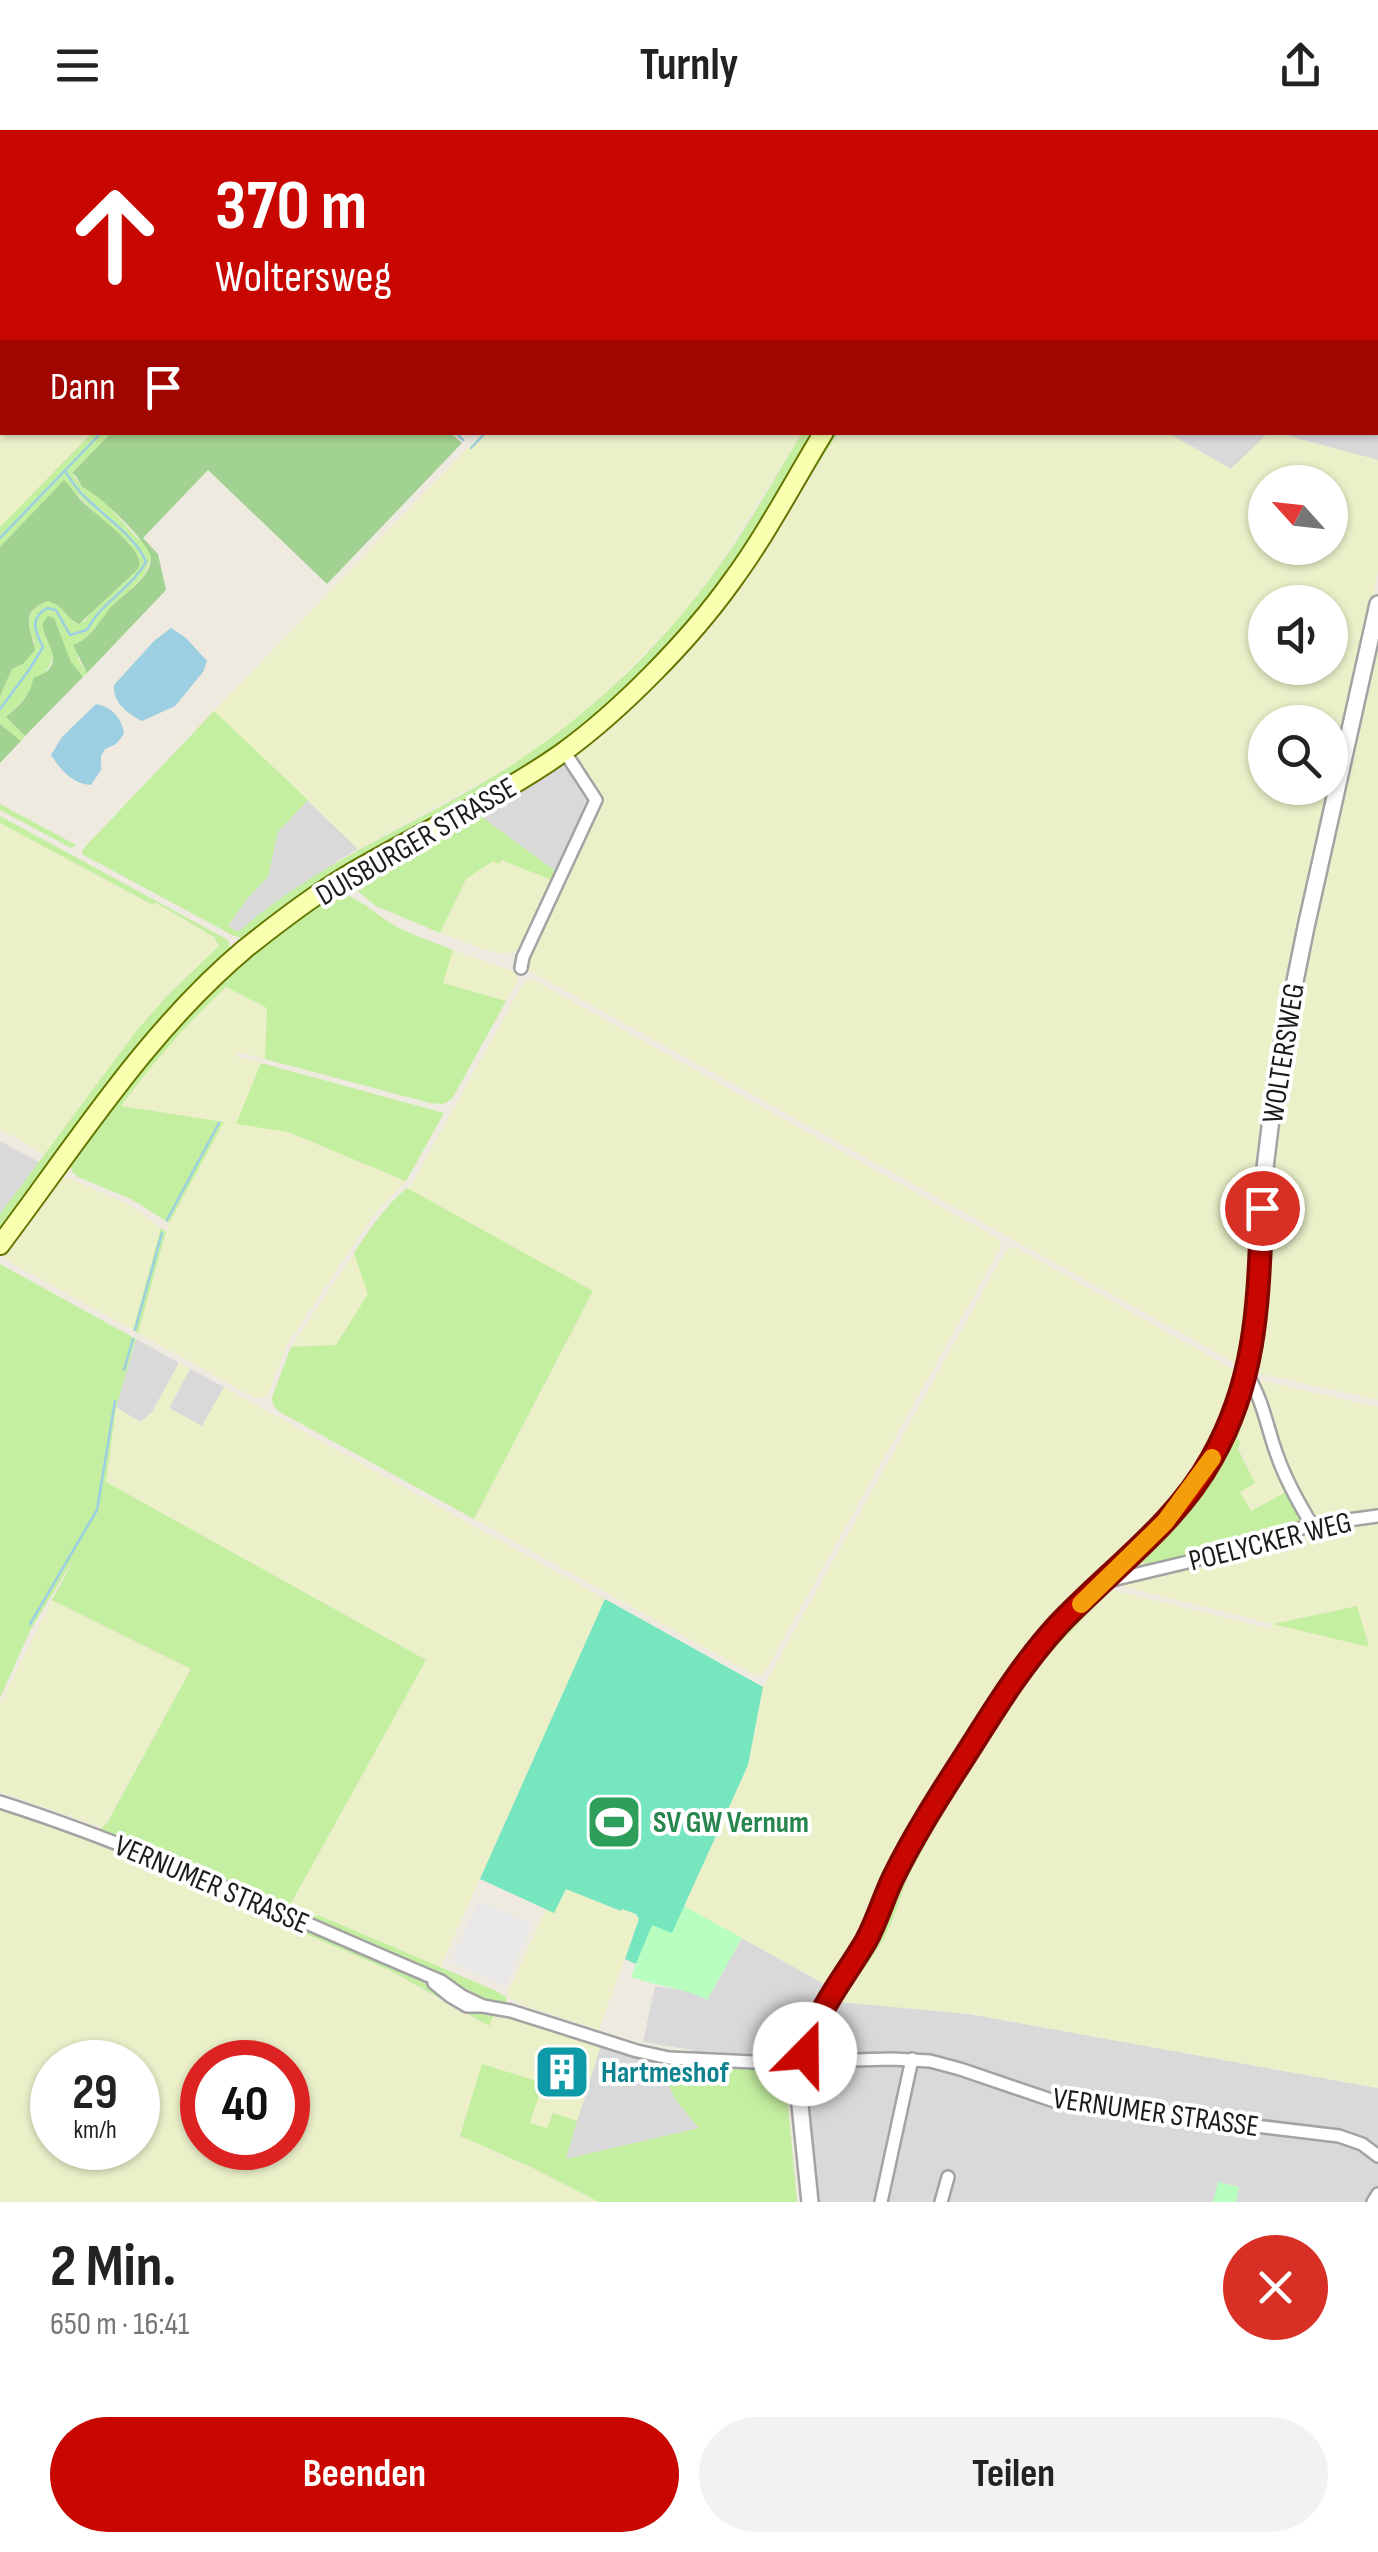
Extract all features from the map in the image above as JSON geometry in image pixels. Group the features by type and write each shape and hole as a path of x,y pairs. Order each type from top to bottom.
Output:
{"main road":[{"name":"DUISBURGER STRASSE","path":"0,1245 152,1043 190,1000 246,948 337,882 520,781 618,706 682,642 732,581 822,435"}],"street":[{"name":"WOLTERSWEG","path":"804,2063 823,2009 866,1941 892,1879 994,1709 1024,1665 1060,1624 1165,1522 1192,1489 1212,1459 1234,1412 1253,1344 1264,1176 1277,1070 1378,604"},
{"path":"522,968 596,800 564,751"},
{"path":"1246,1375 1256,1389 1290,1488 1312,1525"},
{"name":"POELYCKER WEG","path":"1104,1582 1192,1561 1312,1525 1378,1516"},
{"name":"VERNUMER STRASSE","path":"0,1802 115,1842 421,1974 467,2006 511,2011 636,2050 669,2058 804,2063 912,2059 960,2069 1057,2102 1339,2136 1362,2144 1378,2156"},
{"path":"880,2202 912,2059"},
{"path":"804,2063 800,2105 810,2202"},
{"path":"940,2202 948,2177"},
{"path":"1374,2202 1378,2194"}],"shaded area":[{"path":"1172,435 1266,435 1231,469"},
{"path":"1284,435 1378,435 1378,460"},
{"path":"566,763 588,794 589,802 558,873 482,817"},
{"path":"308,800 358,849 238,932 228,927 268,877 278,832"},
{"path":"0,1141 39,1162 0,1214"},
{"path":"136,1339 179,1363 152,1412 140,1422 116,1407"},
{"path":"190,1369 224,1387 202,1426 169,1408"},
{"path":"479,1901 532,1924 505,1986 451,1962"},
{"path":"742,1938 828,1986 793,2053 692,2053 643,2042 655,1986 693,1992 707,2000"},
{"path":"836,2001 969,2014 1378,2088 1378,2202 816,2202 807,2090 809,2080 823,2068 815,2048"},
{"path":"601,2045 658,2061 675,2099 700,2128 565,2159"}],"green space":[{"path":"0,435 90,435 0,527"},
{"path":"90,435 109,435 72,473 82,487 104,501 145,543 151,559 144,575 81,643 78,659 87,673 83,677 62,641 42,629 52,660 6,717 25,736 21,741 0,724 0,696 12,669 23,664 35,643 29,623 32,613 48,601 60,605 75,623 85,621 94,607 126,579 130,544 64,481 0,547 0,527"},
{"path":"109,435 453,435 462,443 327,584 208,470 143,538 158,554 166,590 87,673 73,645 90,634 141,579 151,559 134,531 82,487 72,473"},
{"path":"480,435 801,435 710,579 675,623 597,702 504,770 358,849 214,711"},
{"path":"801,435 818,435 755,537 683,632 606,709 554,751 249,940 234,936 82,854 214,711 308,800 278,832 268,877 228,926 238,932 334,864 504,770 589,708 687,608 746,526"},
{"path":"830,435 837,435 737,593 732,590"},
{"path":"837,435 1172,435 1231,469 1266,435 1284,435 1378,460 1378,573 1348,705 1248,705 1248,805 1325,805 1270,1070 1256,1174 1243,1361 1237,1364 530,971 527,963 599,804 598,791 573,757 574,750 767,548"},
{"path":"64,480 123,538 140,563 79,624 48,601 33,610 29,621 35,650 23,664 12,669 0,696 0,547"},
{"path":"48,616 54,618 71,662 83,677 25,736 6,717 27,695 33,678 51,666 52,651 43,629"},
{"path":"1378,637 1378,1400 1258,1373 1254,1367 1264,1308 1283,1082 1341,805 1348,805 1348,773"},
{"path":"0,724 21,741 0,763"},
{"path":"560,761 566,763 482,817 558,873 554,881 502,860 499,864 493,861 466,879 440,933 376,906 354,888 356,877"},
{"path":"0,804 76,845 71,848 0,810"},
{"path":"0,816 228,940 232,954 7,1228 0,1227 0,1214 138,1029 219,946 214,937 155,902 153,905 0,823"},
{"path":"0,823 152,905 155,902 214,938 219,946 138,1029 45,1155 0,1129"},
{"path":"501,860 554,881 527,941 505,954 440,933 466,879"},
{"path":"335,891 359,901 399,928 453,950 443,983 506,1001 452,1099 443,1104 430,1103 265,1059 267,1008 226,987 171,1044 121,1106 224,1122 169,1223 131,1199 72,1172 69,1162 157,1045 230,970"},
{"path":"453,950 516,972 519,979 506,1001 442,983"},
{"path":"532,979 999,1239 1001,1247 764,1674 756,1676 474,1519 593,1292 407,1188 524,982"},
{"path":"227,987 268,1008 265,1059 237,1052 239,1057 261,1063 237,1123 288,1132 406,1181 373,1216 287,1345 268,1395 262,1398 255,1398 138,1333 169,1223 223,1122 120,1107 163,1050"},
{"path":"261,1063 444,1113 406,1181 288,1132 236,1124"},
{"path":"57,1178 68,1178 128,1204 161,1228 133,1330 6,1260 3,1251"},
{"path":"407,1188 593,1291 474,1519 278,1411 273,1404 272,1397 291,1347 336,1345 368,1294 354,1253 384,1211"},
{"path":"161,1228 166,1232 138,1333 133,1330"},
{"path":"1015,1247 1236,1371 1239,1379 1206,1458 1160,1519 1057,1616 1020,1658 988,1704 909,1832 828,1986 684,1906 748,1765 763,1687 1006,1250"},
{"path":"354,1253 369,1294 336,1346 291,1347"},
{"path":"0,1264 136,1339 116,1408 106,1482 426,1660 290,1905 494,1990 506,1997 506,2004 485,2002 98,1831 107,1823 191,1669 52,1600 77,1554 31,1629 0,1698"},
{"path":"179,1363 190,1369 169,1408 202,1426 224,1387 605,1599 440,1968 290,1905 426,1660 106,1482 116,1407 140,1422 152,1412"},
{"path":"1263,1381 1378,1407 1378,1512 1320,1519 1311,1515 1295,1492 1259,1386"},
{"path":"1245,1392 1253,1392 1237,1440 1241,1441 1238,1449 1255,1483 1240,1492 1251,1511 1288,1491 1303,1520 1299,1526 1146,1567 1144,1562 1133,1571 1130,1562 1160,1534"},
{"path":"1251,1397 1256,1397 1288,1491 1250,1512 1240,1491 1255,1483 1236,1441"},
{"path":"1378,1521 1378,2088 969,2014 839,2002 879,1947 912,1868 1007,1712 1059,1643 1112,1590 1272,1629 1272,1624 1117,1585 1322,1528","holes":["1356,1606 1369,1646 1276,1624 1276,1623"]},
{"path":"1102,1588 1112,1590 1042,1663 986,1741 912,1870 885,1936 836,2001 920,1837 1029,1666"},
{"name":"SV GW Vernum","path":"605,1599 763,1687 748,1765 672,1933 652,1925 636,1964 625,1959 639,1919 636,1914 566,1889 554,1913 480,1879"},
{"path":"52,1600 191,1669 101,1827 0,1792 0,1704"},
{"path":"1357,1606 1369,1647 1273,1624"},
{"path":"0,1807 153,1863 403,1971 457,2002 494,2014 489,2026 389,1970 87,1839"},
{"path":"0,1810 87,1839 389,1970 489,2026 494,2014 510,2016 601,2045 577,2121 553,2113 547,2128 530,2122 460,2136 599,2202 0,2202"},
{"path":"566,1888 639,1919 599,2030 506,1997 546,1909 554,1912"},
{"path":"684,1906 742,1938 707,2000 631,1977 652,1924 672,1932"},
{"path":"658,2061 774,2069 782,2076 797,2202 599,2202 460,2136 482,2064 543,2083 530,2123 547,2128 553,2113 577,2121 566,2159 699,2128 675,2099"},
{"path":"1218,2182 1239,2187 1236,2202 1213,2202"}],"water":[{"path":"171,628 207,661 203,672 175,706 142,721 118,702 114,685"},
{"path":"96,704 115,714 124,734 105,749 101,770 91,785 73,779 51,755 62,737"}],"waterway":[{"path":"0,538 99,435"},
{"path":"458,435 463,440"},
{"path":"471,448 483,435"},
{"path":"0,709 43,647 35,626 41,612 47,608 56,610 70,635 87,630 146,562 135,544 82,494 65,471"},
{"path":"167,1220 219,1123"},
{"path":"135,1330 162,1233"},
{"path":"124,1370 133,1339"},
{"path":"30,1624 97,1510 115,1401"}],"slow traffic":[{"path":"1081,1604 1165,1522 1212,1458"}],"place":[{"name":"SV GW Vernum","path":"614,1822"},
{"name":"Hartmeshof","path":"562,2072"}],"route":[{"path":"805,2054 823,2009 866,1941 892,1879 919,1830 1006,1691 1060,1624 1165,1522 1212,1459 1234,1412 1253,1344 1262,1208"}]}
